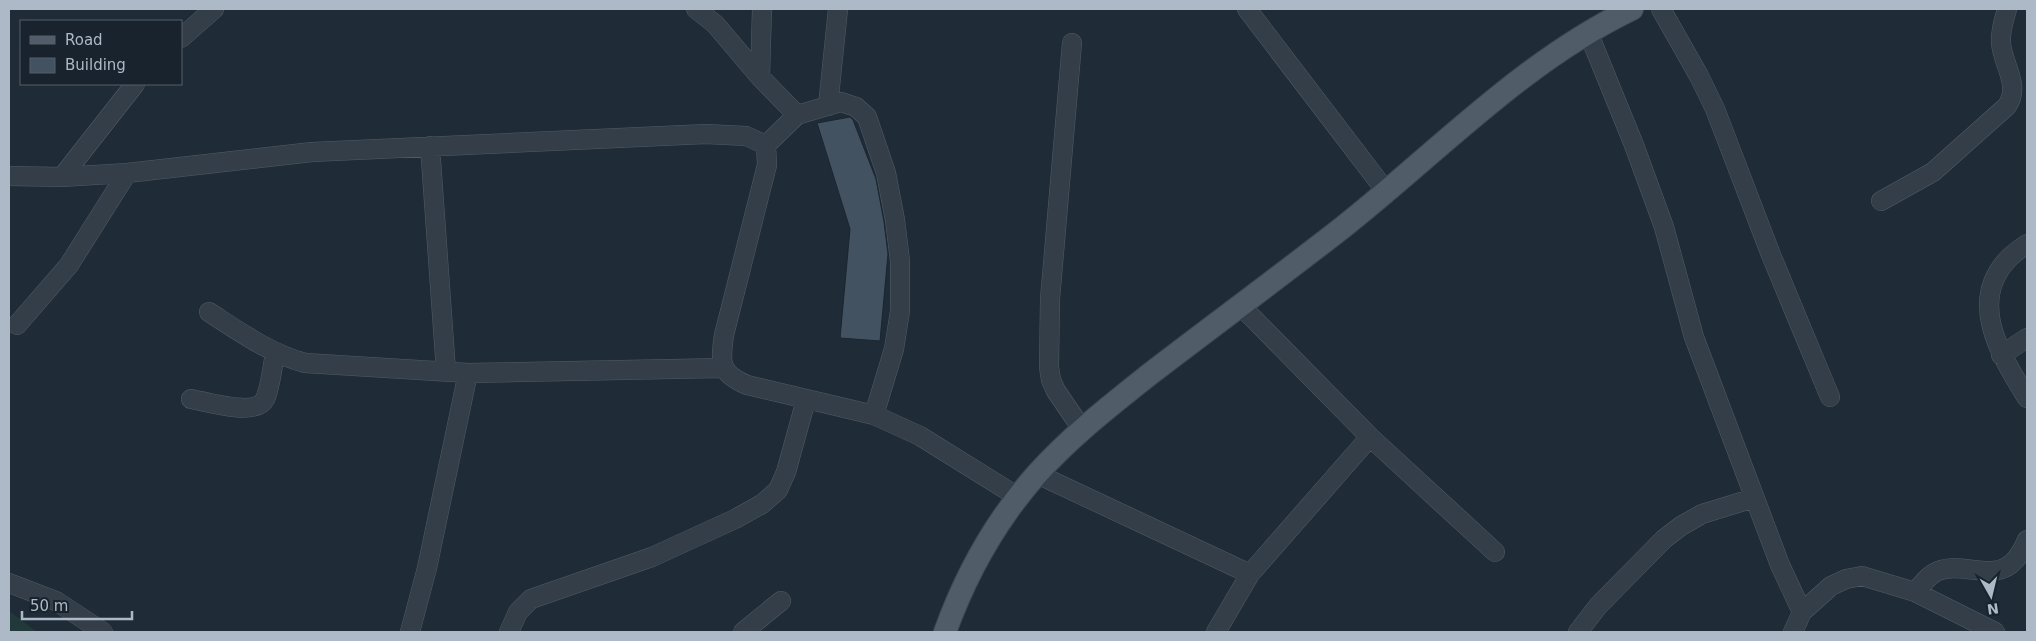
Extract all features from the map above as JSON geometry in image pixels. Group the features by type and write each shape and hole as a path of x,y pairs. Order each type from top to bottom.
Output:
{"main road":[{"path":"945,632 964,584 978,557 1018,497 1037,474 1082,429 1344,226 1385,190 1550,56 1588,32 1632,9"}],"street":[{"path":"182,37 214,9"},
{"path":"696,9 714,24 760,77 797,115"},
{"path":"760,77 762,9"},
{"path":"828,106 838,9"},
{"path":"1247,9 1385,190"},
{"path":"1661,9 1699,76 1715,109 1771,255 1830,397"},
{"path":"1881,201 1934,172 2007,106 2012,99 2014,92 2001,40 2007,9"},
{"path":"1588,32 1648,181 1664,227 1694,337 1780,565 1802,612"},
{"path":"1072,44 1050,299 1049,367 1051,380 1056,391 1082,429"},
{"path":"62,176 135,85"},
{"path":"874,415 894,349 900,311 900,261 895,220 886,173 867,117 856,107 842,102 797,115 766,145 767,165 724,335 723,368 732,379 747,385 874,415 920,436 1018,497"},
{"path":"9,176 127,173 312,152 706,134 746,136 766,145"},
{"path":"430,146 446,371"},
{"path":"17,325 69,265 127,173"},
{"path":"2027,244 2009,258 1997,273 1991,294 1989,319 2001,355 2027,398"},
{"path":"1241,306 1370,436 1495,552"},
{"path":"209,312 256,343 285,358 305,363 468,373 723,368"},
{"path":"2001,355 2027,338"},
{"path":"191,399 248,409 258,406 265,399 275,352"},
{"path":"410,632 428,568 468,373"},
{"path":"509,632 518,612 531,599 652,557 735,519 762,504 778,490 782,481 806,400"},
{"path":"1216,632 1250,574 1370,436"},
{"path":"1037,474 1250,574"},
{"path":"1578,632 1598,606 1664,539 1680,526 1702,514 1754,498"},
{"path":"1915,592 1932,574 1946,569 1960,567 1991,571 2006,567 2015,561 2027,540"},
{"path":"1793,632 1802,612 1831,586 1846,579 1862,576 1915,592 1995,632"},
{"path":"9,583 56,601 103,632"},
{"path":"743,632 781,601"}],"green space":[{"path":"9,611 37,632 9,632"}],"building":[{"path":"850,117 853,120 876,179 884,222 888,254 880,341 840,338 850,229 817,123"}]}
